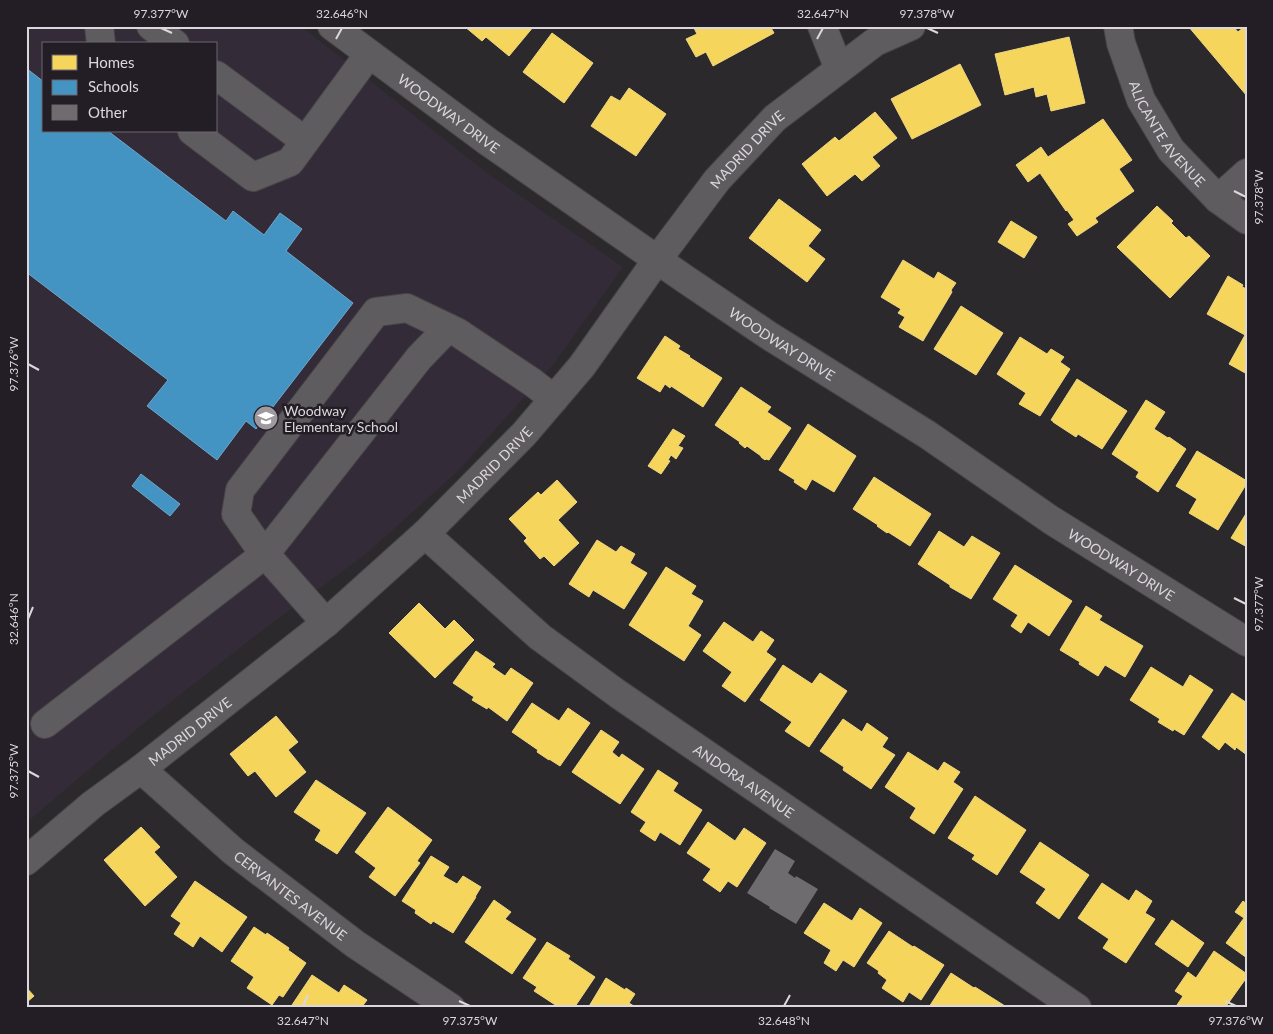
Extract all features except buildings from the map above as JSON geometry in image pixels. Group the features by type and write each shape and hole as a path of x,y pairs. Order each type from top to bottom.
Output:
{"street":[{"path":"99,26 101,42"},
{"path":"152,26 172,42"},
{"name":"WOODWAY DRIVE","path":"332,26 487,141 768,335 928,435 1051,520 1247,642"},
{"path":"822,26 839,69"},
{"name":"MADRID DRIVE","path":"26,861 93,804 141,769 326,623 425,534 524,434 582,366 657,260 717,180 775,118 875,42 911,26"},
{"name":"ALICANTE AVENUE","path":"1118,26 1121,43 1141,100 1171,150 1218,199 1247,220"},
{"path":"193,132 253,177 290,162 369,54"},
{"path":"218,76 305,141"},
{"path":"1218,199 1247,173"},
{"path":"326,623 266,554 236,514 240,490 376,312 407,308 457,332 554,399"},
{"path":"45,724 266,554 418,358 448,328"},
{"name":"ANDORA AVENUE","path":"425,534 540,637 618,694 1077,1008"},
{"name":"CERVANTES AVENUE","path":"141,769 232,851 355,944 451,1008"}],"shaded area":[{"name":"Woodway Elementary School","path":"26,26 301,26 487,173 623,267 553,365 457,472 366,554 264,629 139,727 26,823"}],"place":[{"name":"Woodway Elementary School","path":"266,418"}]}
